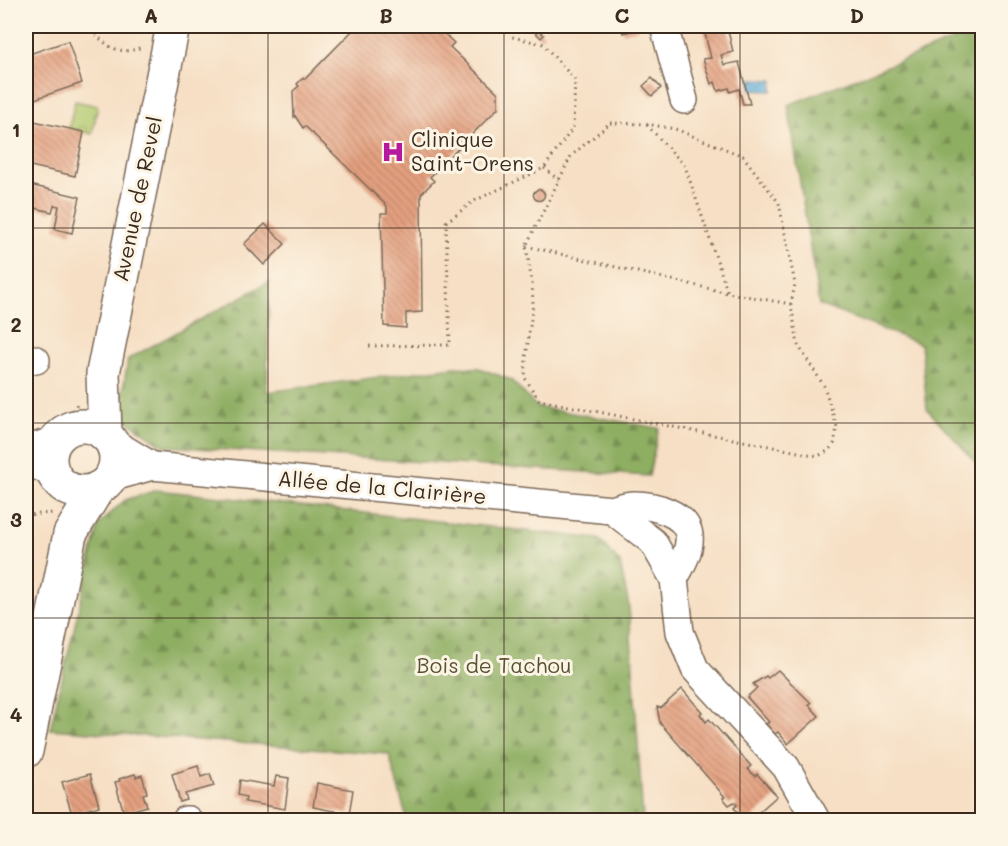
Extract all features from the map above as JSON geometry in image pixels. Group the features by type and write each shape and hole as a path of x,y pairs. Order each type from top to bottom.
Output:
{"main road":[{"name":"Avenue de Revel","path":"108,438 103,373 173,26"},
{"name":"Avenue de Revel","path":"63,434 79,416 103,373"},
{"path":"26,751 54,493 51,456 63,434 84,426 99,430 108,438 114,449 116,464 104,483 79,491 54,493"},
{"path":"54,493 104,483"}],"street":[{"path":"664,26 684,100"},
{"path":"26,450 63,434"},
{"name":"Allée de la Clairière","path":"108,438 152,466"},
{"name":"Allée de la Clairière","path":"104,483 152,466 612,510 633,504 666,511 683,521 689,534 686,557 674,579"},
{"path":"612,510 653,542 674,579 680,632 695,669 786,767 816,820"}],"path":[{"path":"87,26 104,43 116,50 129,51 142,48 145,42"},
{"path":"369,346 450,345 446,222 474,201 544,168 573,128 575,80 543,44 508,36"},
{"path":"610,123 646,124 675,129 743,156 779,203 795,284 791,304 798,345 824,386 837,427 834,444 828,451 818,456 539,400 525,378 532,303 532,283 526,246 560,181 571,156 610,123"},
{"path":"646,124 685,166 728,293"},
{"path":"544,168 560,181"},
{"path":"526,246 728,293 791,304"},
{"path":"26,515 54,493"}],"green space":[{"path":"981,26 982,469 927,409 921,344 819,305 788,105 979,30"},
{"path":"75,101 98,106 92,134 69,128"},
{"path":"269,282 267,392 454,367 479,368 511,380 537,407 659,428 649,476 164,446 126,420 122,396 128,359"},
{"name":"Bois de Tachou","path":"157,490 599,539 620,563 629,606 643,820 407,820 389,754 50,729 99,524 125,500"}],"water":[{"path":"751,79 773,80 772,91 751,90"}],"building":[{"name":"Clinique Saint-Orens","path":"357,26 436,26 454,43 450,47 498,93 498,108 430,177 434,181 421,194 422,312 406,313 406,328 384,326 381,213 387,213 387,206 294,117 293,91 299,86 297,84 303,78 305,79"},
{"path":"531,26 534,26 544,35 541,38"},
{"path":"621,26 637,26 638,29 623,33"},
{"path":"703,26 727,26 733,52 721,55 724,65 739,62 750,104 743,104 739,89 730,92 729,88 718,91 715,82 711,84 703,59 711,58"},
{"path":"68,41 82,83 26,102 26,55"},
{"path":"652,78 661,88 652,96 643,86"},
{"path":"34,121 84,132 75,176 26,165"},
{"path":"26,184 80,197 72,233 55,229 59,206 54,205 52,212 26,206"},
{"path":"539,190 543,191 543,199 539,200 535,199 534,195 535,191"},
{"path":"265,224 285,244 264,265 244,244"},
{"path":"778,670 811,703 809,705 819,716 788,744 778,732 775,734 766,724 769,722 747,697 757,688 753,684 766,676 768,678"},
{"path":"682,689 702,712 700,714 706,722 709,719 751,766 748,769 755,776 757,774 777,796 750,820 746,820 734,808 737,805 734,802 729,805 723,798 725,797 660,723 657,707 661,708"},
{"path":"198,766 201,777 210,774 214,786 185,794 187,800 180,802 172,774"},
{"path":"90,774 99,806 72,814 62,782"},
{"path":"135,774 136,777 142,775 147,793 143,794 147,806 124,813 115,782"},
{"path":"276,776 289,778 285,809 245,802 246,797 238,795 240,780 274,786"},
{"path":"317,783 353,790 349,814 313,807"}],"place":[{"name":"Clinique Saint-Orens","path":"393,152"}]}
